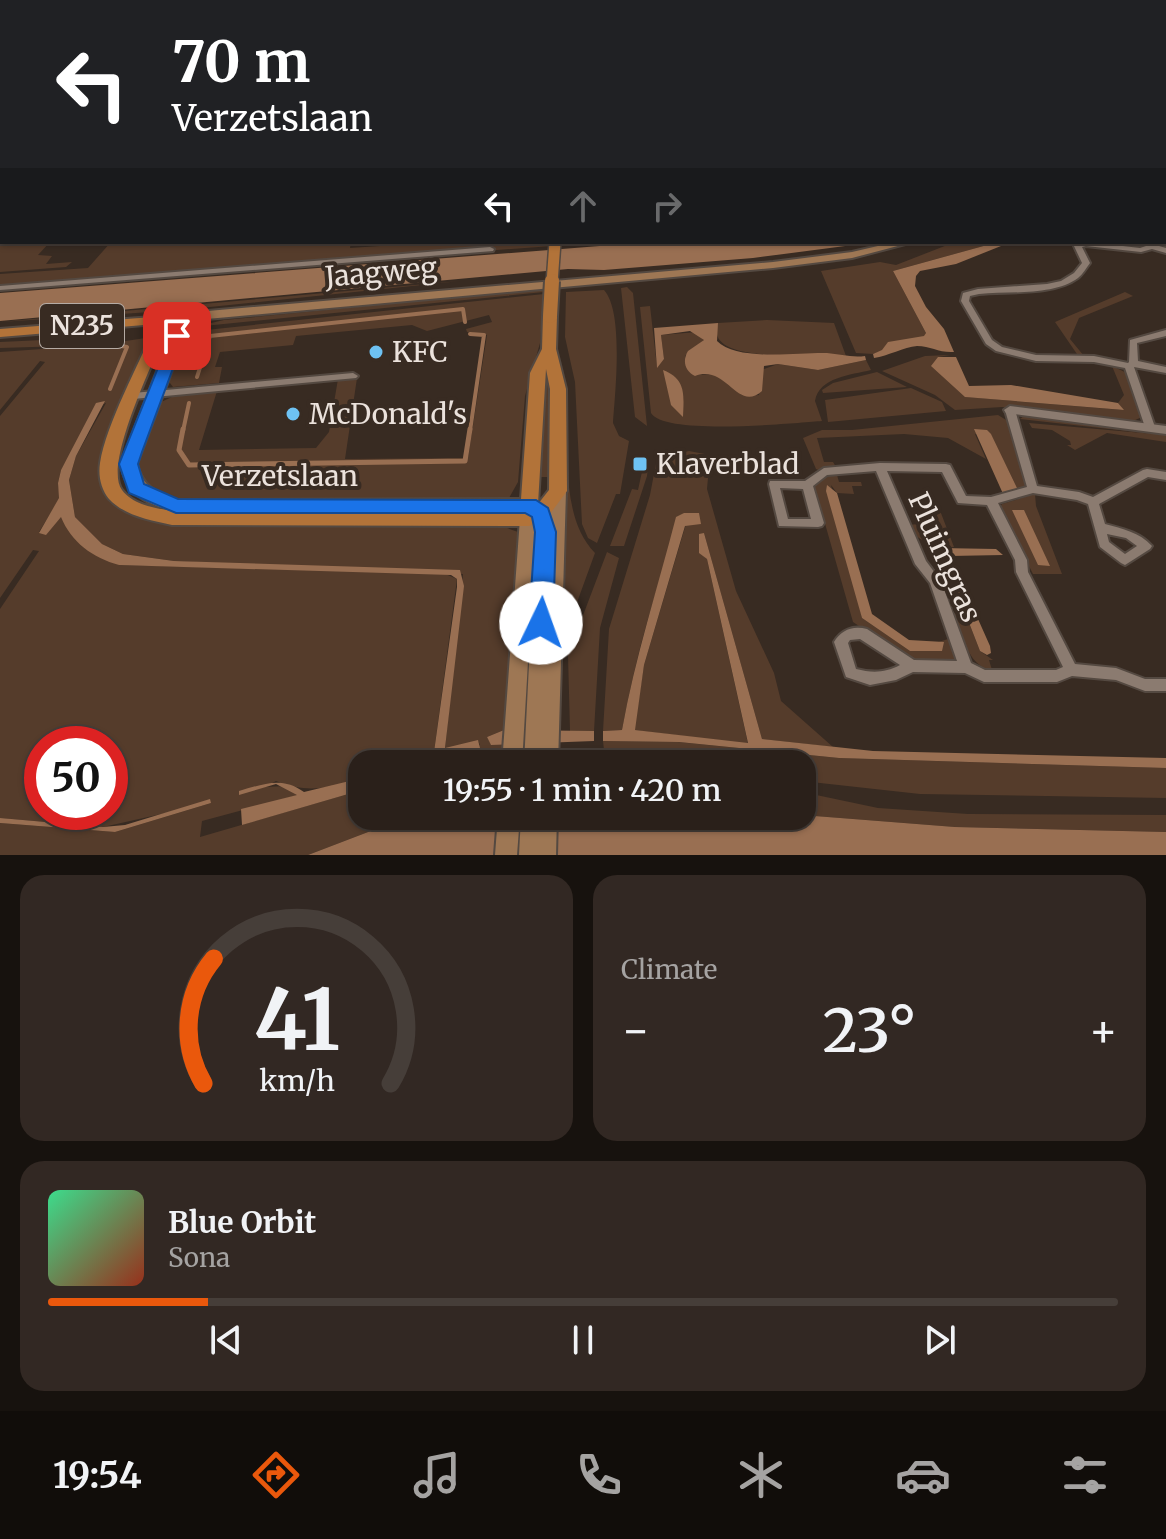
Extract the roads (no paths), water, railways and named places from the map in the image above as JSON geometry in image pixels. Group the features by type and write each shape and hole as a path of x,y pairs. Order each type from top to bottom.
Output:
{"main road":[{"path":"537,750 543,715 558,491 558,389 549,349 555,244"},
{"name":"Jaagweg","path":"0,333 773,265 865,253 900,244"},
{"name":"Verzetslaan","path":"185,317 132,452 130,476 136,488 147,496 176,506 533,513"},
{"name":"Verzetslaan","path":"165,319 105,464 114,494 146,514 211,518 533,513"},
{"path":"513,750 533,513 537,373 549,349"},
{"path":"533,513 558,491"},
{"path":"533,513 545,532 543,715 547,750"},
{"path":"506,855 508,830"},
{"path":"530,855 531,830"},
{"path":"545,855 546,830"}],"street":[{"path":"1147,244 1166,251"},
{"path":"1152,246 1141,250 1078,246 1086,263 1083,270 1066,279 1033,291 978,290 966,295 965,301 989,342 999,349 1036,358 1094,359 1166,370"},
{"path":"0,288 490,249"},
{"path":"1150,427 1132,364 1133,342 1166,333"},
{"path":"133,396 353,376"},
{"path":"1033,489 1010,410 1166,430"},
{"path":"807,485 818,523 783,523 774,484 807,485 824,472 880,467 946,468 962,500 991,501 1033,489 1079,496 1093,502 1102,528"},
{"name":"Pluimgras","path":"880,467 921,564 935,581 966,667"},
{"path":"1093,502 1147,473 1166,476"},
{"path":"991,501 1071,670"},
{"name":"Pluimgras","path":"912,666 862,633 846,635 841,642 851,673 870,679 896,674 912,666 966,667 984,676 1057,676 1071,670 1116,674 1145,685 1166,685"}],"waterway":[{"path":"197,377 210,336 463,309 465,322"},
{"path":"470,334 484,335 470,431"},
{"path":"110,389 127,347 116,345"},
{"path":"183,431 189,403"},
{"path":"183,429 179,450 189,465 465,461 470,429"}],"place":[{"name":"KFC","path":"376,352"},
{"name":"McDonald's","path":"293,414"},
{"name":"Klaverblad","path":"640,464"}]}
